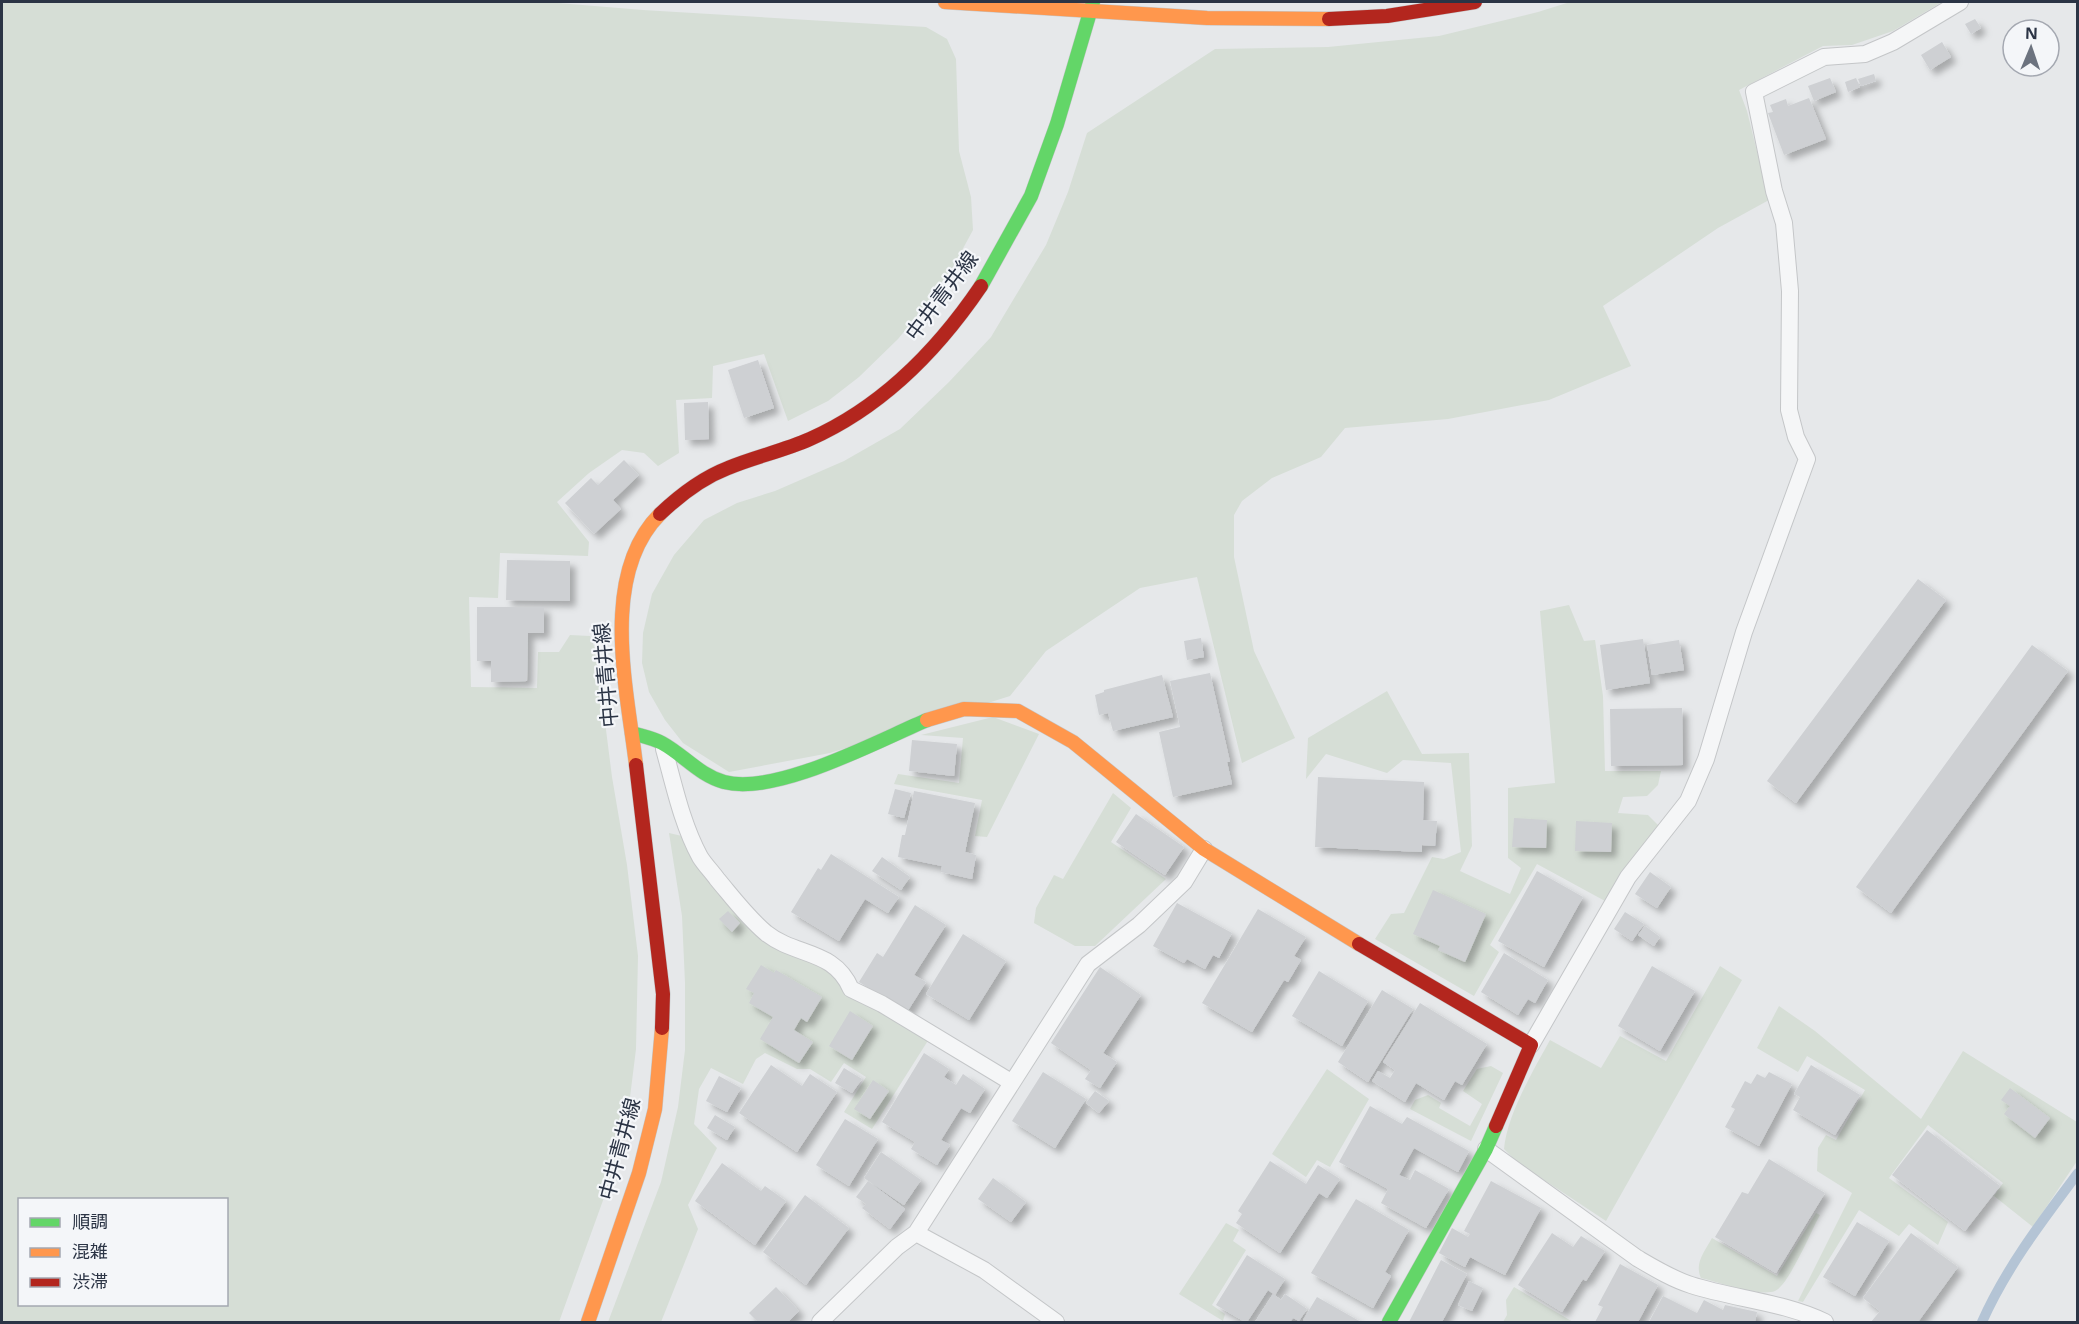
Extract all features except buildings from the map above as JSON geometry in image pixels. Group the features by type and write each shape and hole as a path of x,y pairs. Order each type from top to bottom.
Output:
{"street":[{"path":"945,2 1092,6 1257,20 1329,19 1444,8 1475,2"},
{"name":"中井青井線","path":"588,1323 641,1162 655,1109 661,1046 663,994 621,642 621,608 626,576 636,548 657,518 684,491 726,469 795,446 833,428 870,405 910,372 940,337 975,295 1031,197 1060,117 1092,6"},
{"path":"632,733 662,743 697,770 724,782 759,783 798,776 933,717 964,709 1018,711 1072,742 1204,849 1318,920 1531,1045 1486,1149 1389,1323"}],"lane":[{"path":"1531,1045 1628,877 1688,801 1706,759 1744,632 1807,459 1796,437 1789,410 1790,291 1784,223 1774,191 1754,92 1824,57 1865,54 1893,42 1960,2"},
{"path":"662,743 682,815 701,858 742,909 768,934 797,949 828,960 845,975 851,989 882,1004 1011,1082"},
{"path":"820,1323 897,1247 916,1233 1088,964 1139,926 1184,882 1204,849"},
{"path":"1486,1149 1637,1258 1660,1272 1689,1285 1791,1309 1825,1323"},
{"path":"916,1233 984,1270 1056,1323"}],"shaded area":[{"path":"2,2 546,2 926,27 947,39 956,59 959,151 971,197 973,230 953,267 898,339 859,377 828,401 788,421 764,354 713,366 712,398 676,400 679,453 658,466 644,453 622,450 589,473 557,502 589,542 588,556 500,553 498,598 469,597 471,687 537,688 538,652 559,652 570,635 590,636 596,651 612,777 627,865 638,956 636,1049 628,1113 614,1170 559,1322 2,1322"},
{"path":"1570,2 1942,2 1893,31 1852,45 1823,46 1739,90 1747,111 1769,200 1718,228 1603,306 1631,366 1549,400 1448,419 1345,428 1321,457 1272,478 1242,501 1234,515 1234,557 1254,651 1295,738 1242,763 1197,577 1140,588 1046,651 1010,696 830,753 729,772 683,743 665,720 649,692 642,663 643,633 652,594 674,555 704,520 737,503 775,491 844,461 900,429 949,382 991,337 1046,245 1068,192 1087,133 1215,49 1328,47 1439,36"},
{"path":"1569,605 1584,641 1595,640 1603,696 1605,771 1661,771 1658,785 1647,796 1623,797 1618,813 1648,815 1659,826 1605,901 1537,864 1490,945 1499,952 1474,996 1375,939 1391,914 1404,913 1432,857 1444,859 1461,852 1451,763 1403,760 1387,773 1326,754 1306,779 1308,738 1387,691 1422,754 1469,753 1472,846 1460,871 1510,894 1521,868 1508,858 1508,788 1555,783 1540,611"},
{"path":"993,717 1039,734 987,837 975,836 982,800 894,784 898,774 959,783 963,738 921,735"},
{"path":"1113,793 1131,808 1111,842 1166,879 1095,946 1075,946 1034,923 1036,908 1054,875 1063,879"},
{"path":"669,833 682,836 763,941 795,957 825,968 929,1039 872,1129 844,1112 866,1077 844,1063 831,1082 810,1069 797,1069 765,1053 756,1059 743,1084 711,1068 699,1089 694,1124 717,1148 688,1205 698,1229 661,1322 608,1322 661,1182 678,1107 685,1050 685,983 682,916"},
{"path":"1720,966 1742,980 1606,1221 1517,1162 1504,1149 1515,1108 1550,1040 1601,1068 1620,1036 1666,1061"},
{"path":"1779,1006 1815,1031 1921,1119 1963,1051 2077,1122 2077,1161 2033,1227 1994,1196 2003,1183 1928,1125 1889,1178 1948,1222 1938,1245 1909,1224 1899,1236 1859,1210 1803,1302 1798,1301 1852,1193 1817,1171 1818,1148 1826,1135 1836,1140 1865,1090 1807,1056 1798,1072 1757,1048"},
{"path":"1491,1066 1503,1073 1471,1141 1410,1109 1415,1100 1428,1095 1441,1103 1439,1108 1470,1126 1482,1104 1463,1091 1477,1069"},
{"path":"1327,1069 1369,1099 1330,1167 1317,1160 1306,1177 1272,1154"},
{"path":"1816,1213 1820,1215 1799,1257 1787,1279 1775,1291 1749,1291 1701,1278 1700,1262 1712,1238 1777,1276"},
{"path":"1226,1223 1239,1230 1233,1241 1246,1250 1212,1305 1225,1314 1223,1321 1179,1294"},
{"path":"1514,1287 1573,1322 1503,1322 1507,1315 1506,1300"}],"waterway":[{"path":"1982,1322 2013,1264 2078,1173"}],"traffic: fast":[{"path":"981,286 1031,196 1057,124 1093,2"},
{"path":"632,733 662,743 715,779 746,784 798,774 855,753 927,720"},
{"path":"1389,1322 1486,1149 1496,1126"}],"traffic: slow":[{"path":"945,2 1207,18 1329,19"},
{"path":"636,765 624,668 623,600 629,568 641,539 660,514"},
{"path":"927,720 964,709 1018,711 1073,742 1204,849 1359,944"},
{"path":"588,1322 639,1173 655,1109 662,1028"}],"traffic: jam":[{"path":"1329,19 1387,16 1475,2"},
{"path":"660,514 683,494 718,472 810,439 861,411 884,394 927,355 981,286"},
{"path":"636,765 663,994 662,1028"},
{"path":"1359,944 1531,1045 1496,1126"}]}
